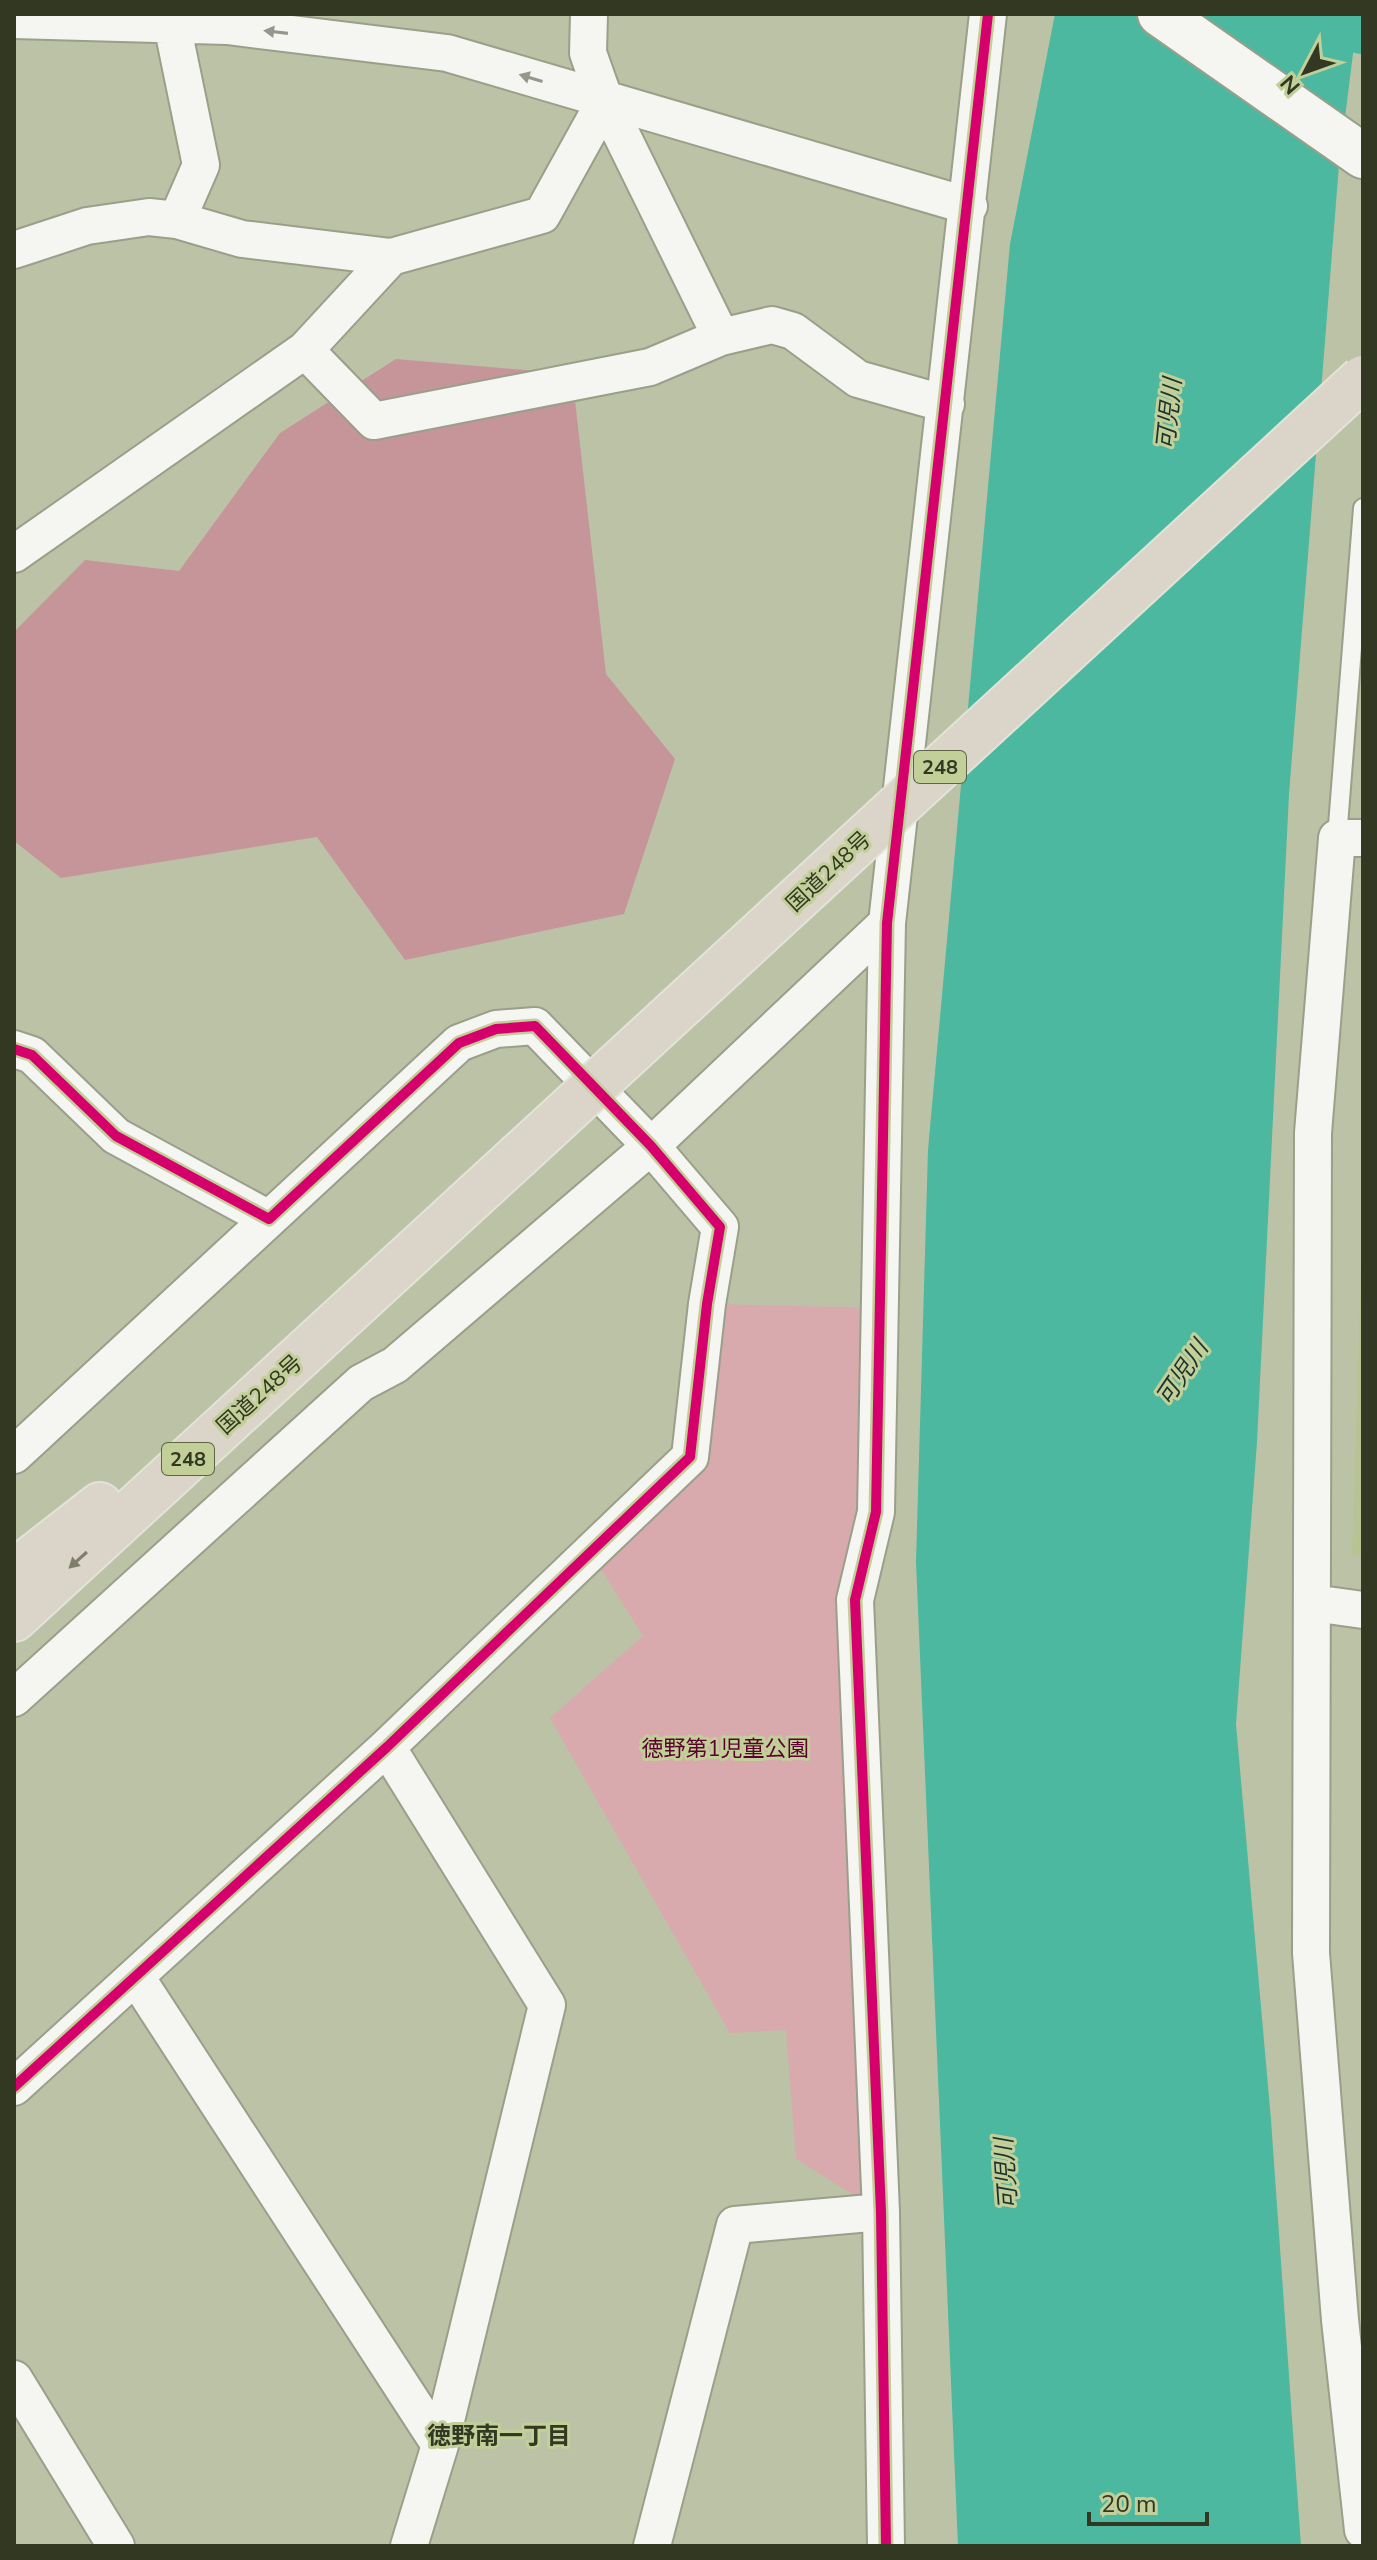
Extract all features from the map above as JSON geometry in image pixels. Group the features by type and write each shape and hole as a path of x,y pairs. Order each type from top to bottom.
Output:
{"highway":[{"name":"国道248号","path":"14,1619 1363,378"},
{"name":"国道248号","path":"14,1572 363,1299"}],"main road":[{"path":"1160,14 1363,156"}],"street":[{"path":"589,14 588,53 605,101 721,337"},
{"path":"886,2546 881,2212 855,1600 876,1512 887,923 988,14"},
{"path":"14,20 227,26 447,53 969,206"},
{"path":"172,24 201,165 177,220"},
{"path":"14,250 87,226 149,217 177,220 242,239 391,257 542,215 605,101"},
{"path":"14,554 305,350 391,257"},
{"path":"305,350 374,421 650,367 721,337 772,325 793,331 858,379 946,404"},
{"path":"1350,838 1313,1133 1311,1953 1352,2327 1363,2530"},
{"path":"14,1698 361,1383 395,1365 651,1146 887,923"},
{"path":"14,1455 459,1043 496,1029 535,1026 651,1146 720,1227 707,1304 690,1457 387,1747 14,2087"},
{"path":"14,1049 32,1055 116,1136 269,1219"},
{"path":"1313,1603 1363,1610"},
{"path":"387,1747 547,2005 440,2445 409,2546"},
{"path":"136,1977 440,2445"},
{"path":"652,2546 735,2225 881,2212"},
{"path":"14,2379 116,2546"}],"lane":[{"path":"1350,838 1363,508"}],"shaded area":[{"path":"396,359 572,374 606,674 675,759 624,914 405,960 317,837 61,878 14,841 14,632 85,560 179,571 280,433"},
{"path":"1363,1206 1363,1557 1352,1555"}],"green space":[{"name":"徳野第1児童公園","path":"707,1304 881,1308 855,1600 881,2212 796,2159 786,2030 730,2033 550,1718 643,1636 592,1555 690,1457"}],"water":[{"name":"可児川","path":"1055,14 1358,14 1339,165 1289,794 1257,1442 1236,1724 1271,2120 1301,2546 958,2546 916,1562 928,1150 1010,244"}],"waterway":[{"path":"1348,14 1363,18"}],"cycle path":[{"path":"886,2546 881,2212 855,1600 876,1512 887,923 988,14"},
{"path":"14,1049 32,1055 116,1136 269,1219 459,1043 496,1029 535,1026 651,1146 720,1227 707,1304 690,1457 387,1747 14,2087"}],"district":[{"name":"徳野南一丁目","path":"499,2436"}]}
